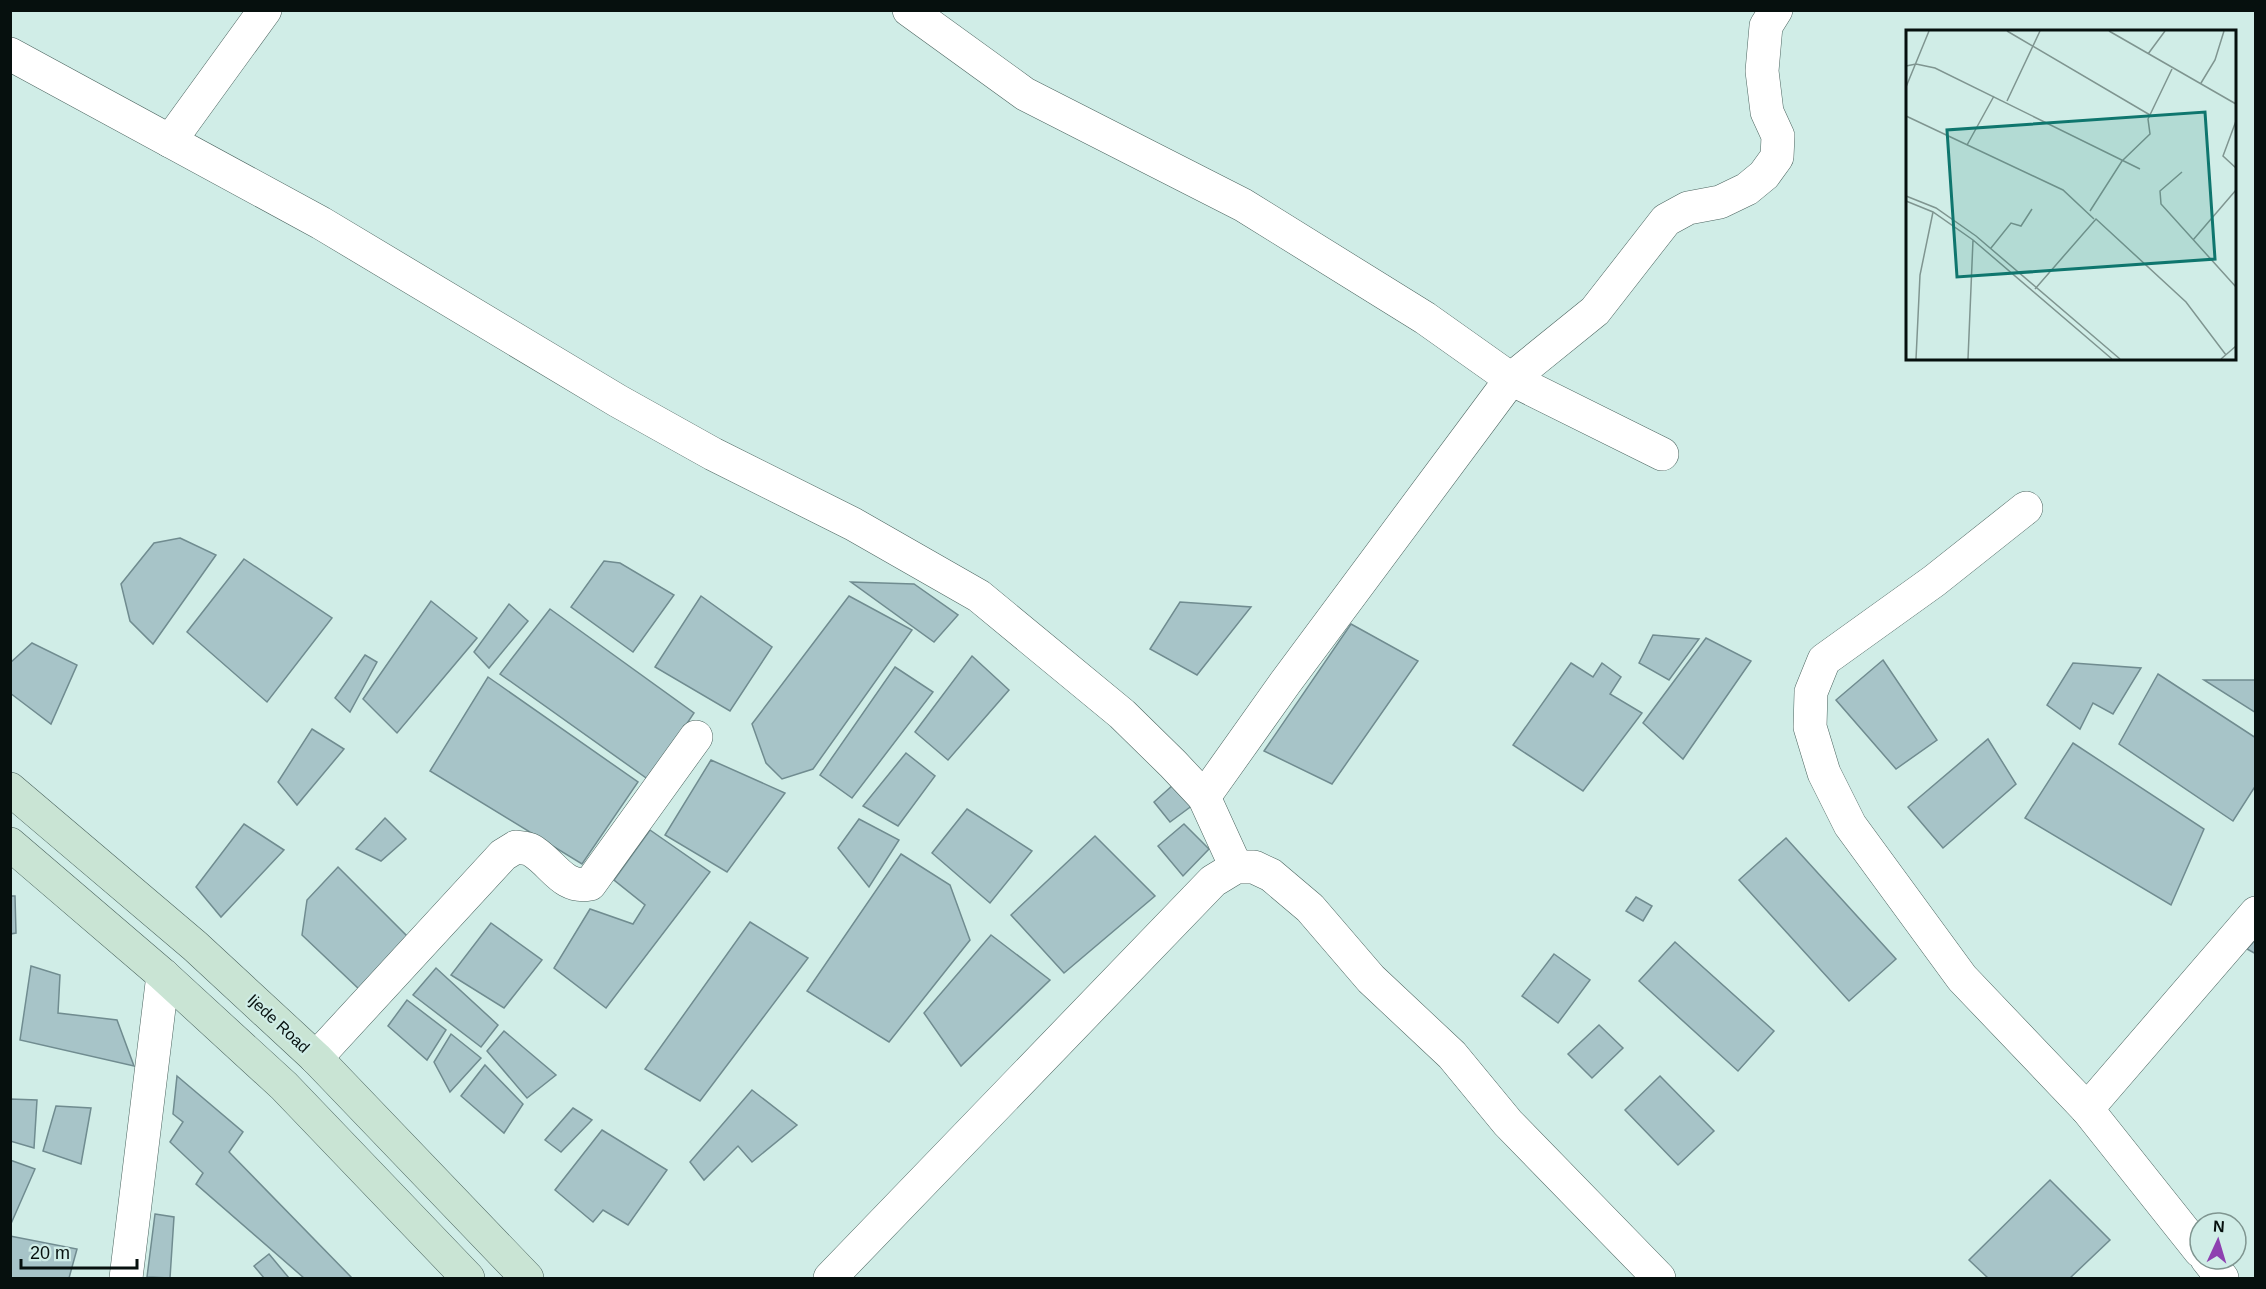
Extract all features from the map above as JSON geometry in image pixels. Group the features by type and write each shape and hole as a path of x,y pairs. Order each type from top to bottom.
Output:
{"main road":[{"name":"Ijede Road","path":"10,789 195,946 316,1058 527,1278"},
{"path":"10,844 163,975 284,1086 468,1278"}],"street":[{"path":"170,141 266,10"},
{"path":"909,10 1025,94 1242,205 1425,318 1511,379 1662,454"},
{"path":"1204,797 1285,683 1511,379 1595,311 1666,220 1688,208 1720,202 1747,189 1764,175 1777,157 1778,136 1767,112 1762,71 1766,26 1776,10"},
{"path":"10,54 331,229 666,428 853,524 979,596 1122,714 1204,797 1236,867"},
{"path":"2026,508 1934,581 1824,660 1811,692 1810,727 1824,773 1850,825 1962,978 2087,1109 2188,1236"},
{"path":"316,1058 503,855 516,847 533,850 564,879 577,886 590,884 696,737"},
{"path":"830,1278 1213,881 1236,867 1254,867 1271,875 1310,908 1371,979 1452,1055 1508,1123 1659,1278"},
{"path":"2087,1109 2256,914"},
{"path":"126,1278 163,975"}],"building":[{"path":"180,538 216,555 153,644 130,621 121,584 154,543"},
{"path":"244,559 332,618 267,702 187,632"},
{"path":"604,561 620,563 674,595 633,652 571,607"},
{"path":"851,582 914,584 958,615 934,642"},
{"path":"701,596 772,647 730,711 655,667"},
{"path":"849,596 912,630 813,769 782,779 766,763 752,724"},
{"path":"431,601 477,638 397,733 363,699"},
{"path":"1180,602 1251,607 1197,675 1150,649"},
{"path":"509,604 528,621 489,668 474,652"},
{"path":"550,609 694,713 649,780 500,674"},
{"path":"1351,624 1418,661 1332,784 1264,751"},
{"path":"1653,635 1699,639 1669,680 1639,663"},
{"path":"1706,638 1751,661 1683,759 1643,723"},
{"path":"32,643 77,665 51,724 10,693 10,663"},
{"path":"365,655 377,662 350,712 335,698"},
{"path":"972,656 1009,690 948,760 915,732"},
{"path":"1883,660 1937,740 1896,769 1836,700"},
{"path":"1571,663 1593,677 1602,663 1621,677 1610,694 1642,713 1583,791 1513,745"},
{"path":"2073,663 2141,668 2113,714 2093,703 2080,729 2047,705"},
{"path":"895,667 933,692 852,798 820,775"},
{"path":"2158,674 2256,738 2256,785 2233,821 2119,744"},
{"path":"488,677 638,782 582,864 430,771"},
{"path":"2204,680 2256,680 2256,713"},
{"path":"312,729 344,749 297,805 278,782"},
{"path":"1988,739 2016,784 1943,848 1908,807"},
{"path":"2073,743 2204,829 2171,905 2025,818"},
{"path":"906,753 935,776 898,826 863,806"},
{"path":"711,760 785,793 727,872 665,835"},
{"path":"1173,785 1193,805 1170,822 1154,802"},
{"path":"967,809 1032,851 990,903 932,853"},
{"path":"385,818 406,839 381,861 356,849"},
{"path":"859,819 899,840 869,887 838,848"},
{"path":"244,824 284,850 221,917 196,887"},
{"path":"1184,824 1209,849 1183,876 1158,846"},
{"path":"650,830 710,872 606,1008 554,968 590,909 633,924 645,905 614,880"},
{"path":"1095,836 1155,896 1064,973 1011,915"},
{"path":"1786,838 1896,959 1849,1001 1739,880"},
{"path":"901,854 950,885 970,940 889,1042 807,991"},
{"path":"338,867 414,943 360,990 302,935 307,900"},
{"path":"10,896 15,896 16,933 10,934"},
{"path":"1636,897 1652,906 1643,921 1626,911"},
{"path":"750,922 808,958 700,1101 645,1069"},
{"path":"491,923 542,960 504,1008 451,975"},
{"path":"991,935 1050,980 961,1066 924,1013"},
{"path":"2256,939 2256,954 2247,949"},
{"path":"1675,942 1774,1031 1738,1071 1639,981"},
{"path":"1554,954 1590,980 1558,1023 1522,996"},
{"path":"31,966 60,975 58,1013 117,1020 134,1066 20,1040"},
{"path":"436,968 498,1025 481,1047 413,995"},
{"path":"407,1000 446,1030 427,1060 388,1026"},
{"path":"1599,1025 1623,1048 1592,1078 1568,1054"},
{"path":"504,1031 556,1075 527,1098 487,1051"},
{"path":"451,1034 481,1058 450,1092 434,1062"},
{"path":"485,1065 523,1104 504,1133 461,1096"},
{"path":"177,1076 243,1132 229,1152 352,1278 304,1278 196,1184 203,1173 170,1142 183,1122 173,1114"},
{"path":"1660,1076 1714,1131 1678,1165 1625,1110"},
{"path":"752,1090 797,1125 752,1162 738,1146 704,1180 690,1162"},
{"path":"10,1099 37,1100 34,1148 10,1141"},
{"path":"56,1106 91,1108 81,1164 43,1151"},
{"path":"573,1108 592,1120 561,1152 545,1140"},
{"path":"602,1130 667,1170 628,1225 603,1210 593,1222 555,1190"},
{"path":"10,1160 35,1169 10,1226"},
{"path":"2050,1180 2110,1240 2070,1278 1988,1278 1969,1260"},
{"path":"155,1214 174,1217 170,1278 147,1277"},
{"path":"10,1236 77,1249 69,1278 10,1278"},
{"path":"269,1254 289,1278 264,1278 254,1266"}]}
